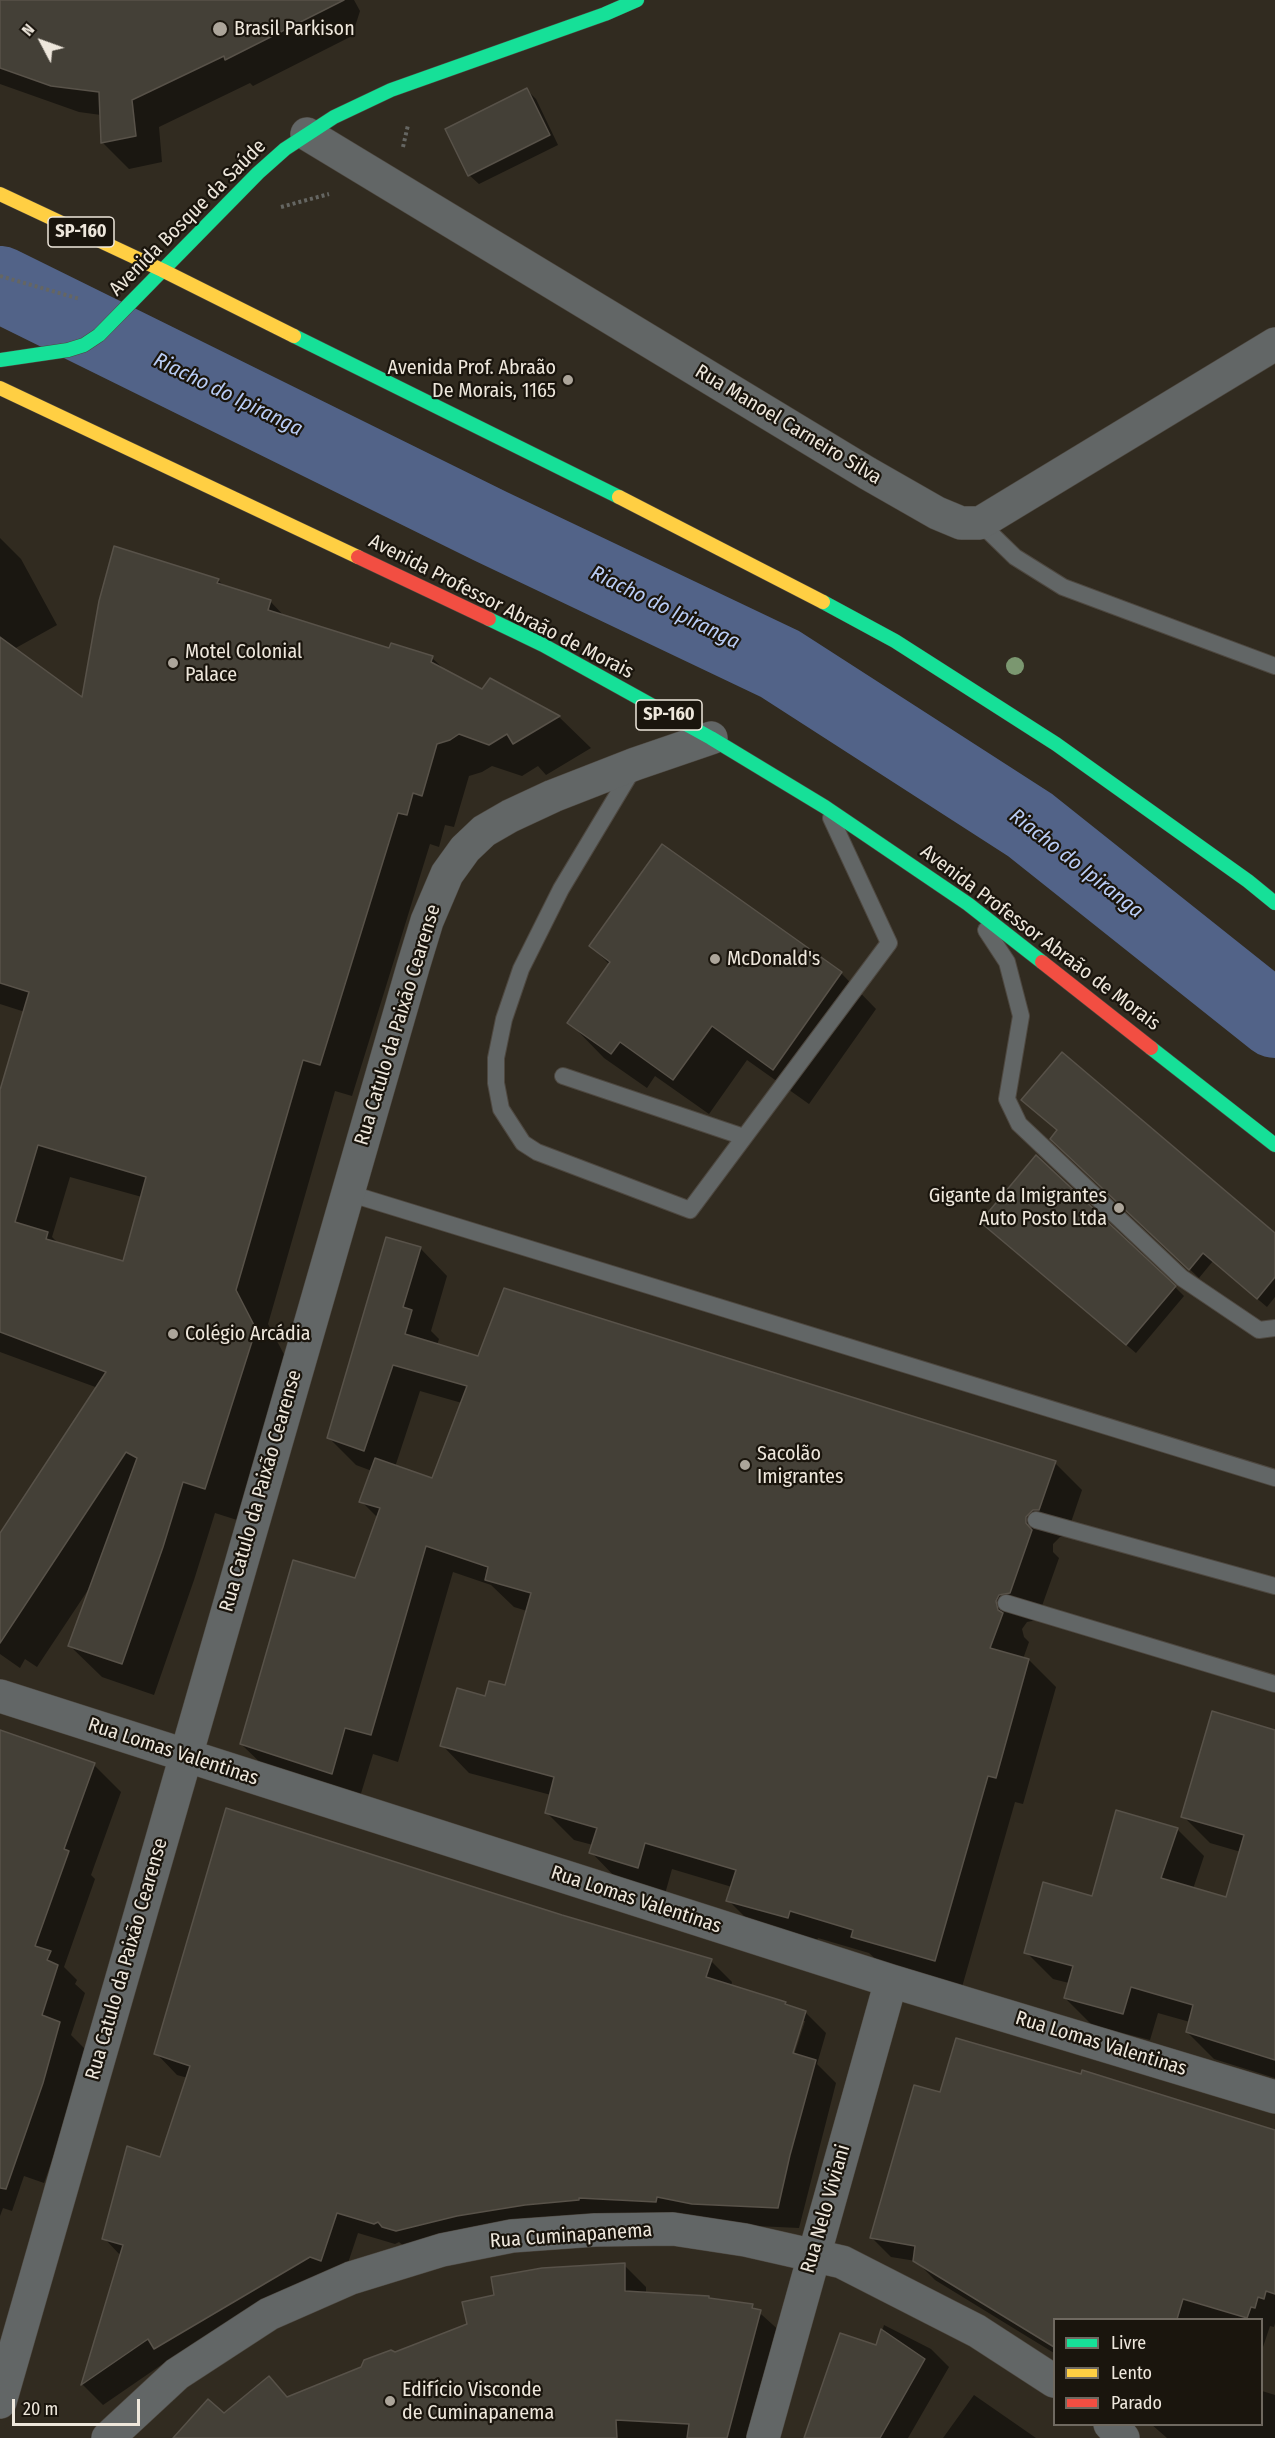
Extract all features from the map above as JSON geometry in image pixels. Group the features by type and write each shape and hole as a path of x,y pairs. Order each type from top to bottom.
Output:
{"main road":[{"path":"605,14 608,0"},
{"name":"Avenida Bosque da Saúde","path":"0,360 68,350 84,345 99,335 258,173 307,134 334,117 391,90 605,14 637,0"},
{"name":"SP-160","path":"0,194 162,270 770,573 895,641 1056,744 1248,881 1275,903"},
{"name":"Avenida Professor Abraão de Morais","path":"0,388 543,645 711,738 825,807 968,904 1275,1145"}],"street":[{"name":"Rua Manoel Carneiro Silva","path":"307,134 867,473 937,513 961,523 980,523"},
{"path":"980,523 1275,344"},
{"name":"Rua Catulo da Paixão Cearense","path":"0,2402 412,967 447,874 465,849 484,831 553,795 711,738"},
{"name":"Rua Lomas Valentinas","path":"0,1696 891,1981 1275,2097"},
{"name":"Rua Nelo Viviani","path":"763,2438 891,1981"},
{"name":"Rua Cuminapanema","path":"108,2438 177,2374 269,2314 351,2278 442,2250 512,2236 595,2230 673,2229 744,2240 842,2262 977,2331 1053,2380"},
{"path":"1112,2426 1124,2438"}],"lane":[{"path":"980,523 1014,557 1063,587 1275,666"},
{"path":"636,764 561,890 521,969 504,1019 496,1058 496,1083 501,1109 523,1143 537,1152 690,1210 890,943 825,807"},
{"path":"968,904 1007,962 1021,1016 1007,1099 1019,1124 1182,1278 1259,1330 1275,1328"},
{"path":"563,1076 744,1137"},
{"path":"348,1193 1275,1478"},
{"path":"1036,1520 1275,1586"},
{"path":"1006,1603 1275,1684"}],"path":[{"path":"273,209 340,192"},
{"path":"0,276 61,292"}],"building":[{"path":"0,0 344,0 225,60 224,56 132,100 136,136 101,143 99,92 51,86 0,68"},
{"path":"527,88 550,135 468,176 445,129"},
{"path":"114,546 219,579 217,583 271,600 268,610 389,648 391,643 433,656 431,662 482,689 490,678 560,716 513,744 507,734 489,745 459,734 437,744 422,796 413,793 407,815 398,813 320,1065 303,1060 236,1290 256,1329 205,1489 183,1482 122,1664 68,1646 137,1458 126,1452 0,1643 0,1533 106,1372 0,1332 0,1090 29,992 0,983 0,637 82,697 99,601","holes":["38,1145 146,1177 123,1261 46,1239 48,1232 15,1222"]},
{"name":"McDonald's","path":"662,844 842,972 773,1070 712,1026 673,1080 620,1042 611,1054 567,1023 610,962 589,946"},
{"path":"1062,1052 1275,1233 1275,1277 1257,1299 1203,1253 1189,1270 1050,1139 1057,1130 1021,1100"},
{"path":"1036,1155 1176,1286 1126,1345 980,1222"},
{"path":"386,1237 421,1247 403,1307 412,1310 405,1334 478,1356 504,1288 1056,1461 1039,1510 1033,1510 1026,1517 1026,1523 1032,1530 1010,1593 999,1595 996,1601 998,1610 1003,1613 990,1648 1029,1659 996,1778 988,1776 935,1961 851,1937 853,1930 790,1911 788,1918 726,1901 736,1870 645,1843 638,1868 589,1853 597,1828 545,1813 554,1777 440,1746 457,1688 485,1696 489,1681 505,1685 531,1593 485,1580 488,1567 426,1546 371,1735 345,1728 332,1774 240,1744 293,1560 355,1578 380,1508 359,1502 375,1458 432,1478 467,1386 393,1365 364,1451 327,1438"},
{"path":"1212,1711 1275,1730 1275,2060 1186,2032 1193,2005 1131,1987 1123,2014 1064,1998 1073,1966 1024,1953 1043,1882 1092,1896 1116,1810 1178,1828 1161,1878 1226,1897 1244,1835 1181,1817"},
{"path":"0,1730 95,1763 64,1849 69,1851 35,1946 51,1951 47,1960 58,1965 42,2015 60,2022 43,2083 6,2189 0,2188"},
{"path":"226,1808 562,1915 712,1959 706,1977 786,2002 785,2004 806,2011 793,2053 816,2060 778,2208 692,2204 657,2197 656,2202 579,2198 579,2200 525,2205 457,2216 396,2231 382,2227 378,2222 374,2224 337,2213 321,2261 310,2257 154,2349 148,2339 81,2385 123,2245 102,2239 127,2146 160,2157 190,2066 154,2054"},
{"path":"956,2038 1081,2074 1082,2070 1275,2130 1275,2294 1266,2291 1264,2299 1258,2297 1255,2308 1251,2307 1247,2318 1183,2299 1177,2318 1053,2318 1053,2346 913,2261 915,2246 870,2238 914,2085 940,2092"},
{"path":"625,2263 625,2291 709,2296 709,2298 753,2304 752,2308 761,2310 727,2438 687,2438 689,2424 616,2420 617,2438 173,2438 208,2399 224,2413 269,2376 287,2397 361,2367 364,2360 391,2350 395,2352 467,2324 462,2302 494,2295 491,2277 542,2268"},
{"path":"881,2329 925,2359 880,2438 804,2438 840,2333 876,2345"}],"waterway":[{"name":"Riacho do Ipiranga","path":"0,284 490,526 780,664 1030,825 1275,1020"}],"traffic: fast":[{"path":"0,360 68,350 84,345 99,335 258,173 285,149 334,117 391,90 605,14 637,0"},
{"path":"294,336 619,497"},
{"path":"823,602 895,641 1056,744 1248,881 1275,903"},
{"path":"489,619 543,645 711,738 825,807 968,904 1042,962"},
{"path":"1151,1048 1275,1145"}],"traffic: slow":[{"path":"0,194 162,270 294,336"},
{"path":"0,388 358,557"},
{"path":"619,497 823,602"}],"traffic: jam":[{"path":"358,557 489,619"},
{"path":"1042,962 1151,1048"}],"place":[{"name":"Brasil Parkison","path":"220,29"},
{"name":"Avenida Prof. Abraão De Morais, 1165","path":"568,380"},
{"name":"Motel Colonial Palace","path":"173,663"},
{"name":"McDonald's","path":"715,959"},
{"name":"Gigante da Imigrantes Auto Posto Ltda","path":"1119,1208"},
{"name":"Colégio Arcádia","path":"173,1334"},
{"name":"Sacolão Imigrantes","path":"745,1465"},
{"name":"Edifício Visconde de Cuminapanema","path":"390,2401"}]}
